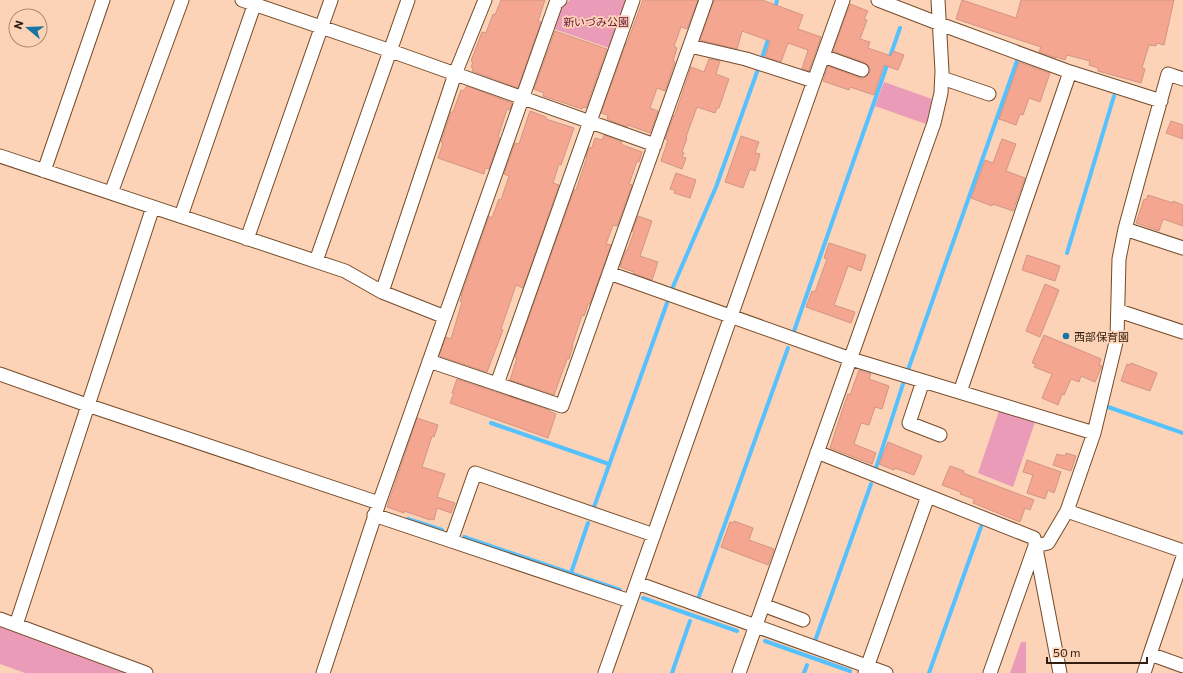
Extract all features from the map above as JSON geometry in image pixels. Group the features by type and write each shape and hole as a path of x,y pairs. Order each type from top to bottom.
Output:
{"street":[{"path":"44,171 103,0"},
{"path":"111,193 182,0"},
{"path":"247,239 331,0"},
{"path":"316,261 408,0"},
{"path":"382,292 455,74 485,0"},
{"path":"323,673 376,509 556,4 560,0"},
{"path":"497,384 633,0"},
{"path":"429,361 562,406 706,0"},
{"path":"605,673 843,0"},
{"path":"878,0 1070,72 1161,101"},
{"path":"739,673 934,123 942,93 938,0"},
{"path":"182,216 251,1 655,145"},
{"path":"690,46 746,59 814,81"},
{"path":"823,56 862,70"},
{"path":"960,392 1070,72"},
{"path":"1035,546 1048,543 1067,511 1094,433 1117,338 1119,259 1125,229 1168,74 1183,79"},
{"path":"942,78 989,94"},
{"path":"0,156 345,271 382,292 445,317"},
{"path":"16,625 153,207"},
{"path":"1125,229 1183,248"},
{"path":"609,273 850,359 1094,433"},
{"path":"1118,311 1183,332"},
{"path":"0,374 376,509 451,541 630,601"},
{"path":"923,381 909,423 940,435"},
{"path":"817,452 1034,538 1060,673"},
{"path":"451,541 475,473 654,535"},
{"path":"866,670 928,496"},
{"path":"1067,511 1183,551"},
{"path":"990,673 1035,546"},
{"path":"1144,673 1183,557"},
{"path":"636,583 756,626 866,670 886,673"},
{"path":"763,606 803,620"},
{"path":"0,619 146,673"},
{"path":"1150,654 1183,666"}],"green space":[{"name":"新いづみ公園","path":"570,0 626,0 609,48 554,29 561,8"},
{"path":"884,82 932,99 926,124 875,106"},
{"path":"999,411 1035,422 1013,487 978,473"},
{"path":"0,619 146,673 25,673 0,664"},
{"path":"1021,642 1026,642 1026,673 1010,673"}],"building":[{"path":"501,0 545,0 538,21 541,22 518,88 472,71 473,68 471,67 473,62 471,61 482,32 486,33 493,14 495,15"},
{"path":"643,0 698,0 687,29 681,27 674,46 677,48 673,61 675,62 665,91 657,88 650,108 658,111 650,133 628,125 627,127 609,120 607,119 608,115 601,113"},
{"path":"714,0 762,0 803,15 798,29 821,37 809,71 802,69 808,50 788,43 781,62 765,57 770,41 742,31 737,49 700,40"},
{"path":"962,0 1016,18 1021,0 1174,0 1164,45 1157,43 1156,46 1149,45 1142,68 1145,69 1141,83 1098,71 1098,68 1089,65 1090,61 1067,55 1065,60 1056,58 1039,52 1041,47 956,19"},
{"path":"850,4 868,11 864,19 867,20 860,39 870,42 868,48 891,56 893,51 904,55 898,70 884,65 874,95 850,87 849,90 823,81 828,66 860,78 867,76 870,72 868,65 865,63 833,51"},
{"path":"555,31 607,49 586,108 583,107 582,109 543,96 544,93 534,89"},
{"path":"709,59 720,61 716,74 729,79 719,108 717,108 715,113 697,107 682,152 684,153 682,157 686,158 682,169 661,161 668,140 665,139 675,115 691,67 704,72"},
{"path":"1019,62 1050,73 1040,102 1029,98 1023,115 1020,114 1016,125 999,119"},
{"path":"467,86 512,103 510,110 507,109 498,137 500,138 489,169 485,168 484,174 438,158 443,143 441,142 451,112 453,112 461,90 463,91"},
{"path":"530,111 546,117 546,119 574,128 561,165 559,164 553,183 559,185 523,288 516,285 501,329 503,330 487,372 439,356 446,337 451,339 462,302 460,301 461,296 489,216 492,218 499,199 501,200 509,176 504,174 515,143 519,144"},
{"path":"1171,121 1183,125 1183,139 1166,133"},
{"path":"604,135 622,142 621,144 625,146 642,152 639,162 637,161 629,184 632,185 617,226 613,225 606,244 611,245 590,304 588,304 584,316 582,315 569,359 567,359 554,395 510,380 520,342 574,190 576,190 589,147 592,148 595,138 602,140"},
{"path":"741,136 759,142 755,153 760,154 755,171 750,169 743,188 725,182"},
{"path":"1002,139 1016,144 1006,171 1025,178 1013,211 993,204 992,206 971,198 985,160 993,163"},
{"path":"676,173 696,180 690,198 674,193 675,190 670,189"},
{"path":"1148,195 1183,205 1183,226 1163,219 1159,231 1136,223 1144,199 1146,200"},
{"path":"638,216 652,221 640,256 658,262 652,280 620,267 634,232 632,231"},
{"path":"829,243 866,255 861,271 848,266 834,305 855,312 851,323 806,307 812,291 815,292 827,259 824,258"},
{"path":"1027,255 1060,266 1055,281 1022,270"},
{"path":"1045,284 1059,290 1040,337 1026,331"},
{"path":"1044,335 1101,359 1099,365 1102,366 1095,382 1081,376 1079,382 1071,379 1064,395 1062,394 1058,405 1042,398 1052,374 1034,367 1036,364 1032,363"},
{"path":"1131,363 1157,373 1150,391 1121,381 1127,364 1130,365"},
{"path":"859,370 871,374 869,379 889,386 882,409 875,407 869,425 861,423 854,444 876,453 872,464 830,448 848,394 850,395"},
{"path":"457,379 549,410 556,414 548,438 450,403"},
{"path":"417,418 438,425 434,437 432,436 422,467 445,474 437,497 455,503 451,513 437,508 434,520 404,511 404,513 387,507"},
{"path":"888,442 922,456 914,475 895,468 894,470 879,464"},
{"path":"1066,453 1076,456 1071,471 1053,465 1057,454 1065,456"},
{"path":"1027,460 1061,472 1054,493 1048,490 1045,499 1027,493 1033,475 1023,472"},
{"path":"950,466 964,471 963,473 1034,500 1030,510 1025,508 1020,522 973,503 974,499 960,494 961,492 942,485"},
{"path":"734,521 753,528 749,540 774,549 768,565 721,547 730,522 733,523"}],"waterway":[{"path":"775,9 777,0"},
{"path":"793,334 900,28"},
{"path":"762,58 769,36"},
{"path":"908,370 1017,61"},
{"path":"672,289 716,187 757,72"},
{"path":"1067,253 1114,96"},
{"path":"593,510 667,303"},
{"path":"698,599 788,348"},
{"path":"876,468 903,384"},
{"path":"1108,407 1183,433"},
{"path":"491,423 609,464"},
{"path":"815,641 871,484"},
{"path":"408,519 442,530"},
{"path":"571,573 588,523"},
{"path":"929,673 981,527"},
{"path":"464,537 620,590"},
{"path":"643,598 737,631"},
{"path":"672,673 690,621"},
{"path":"765,641 850,671"},
{"path":"804,673 807,665"}],"place":[{"name":"西部保育園","path":"1066,336"}]}
